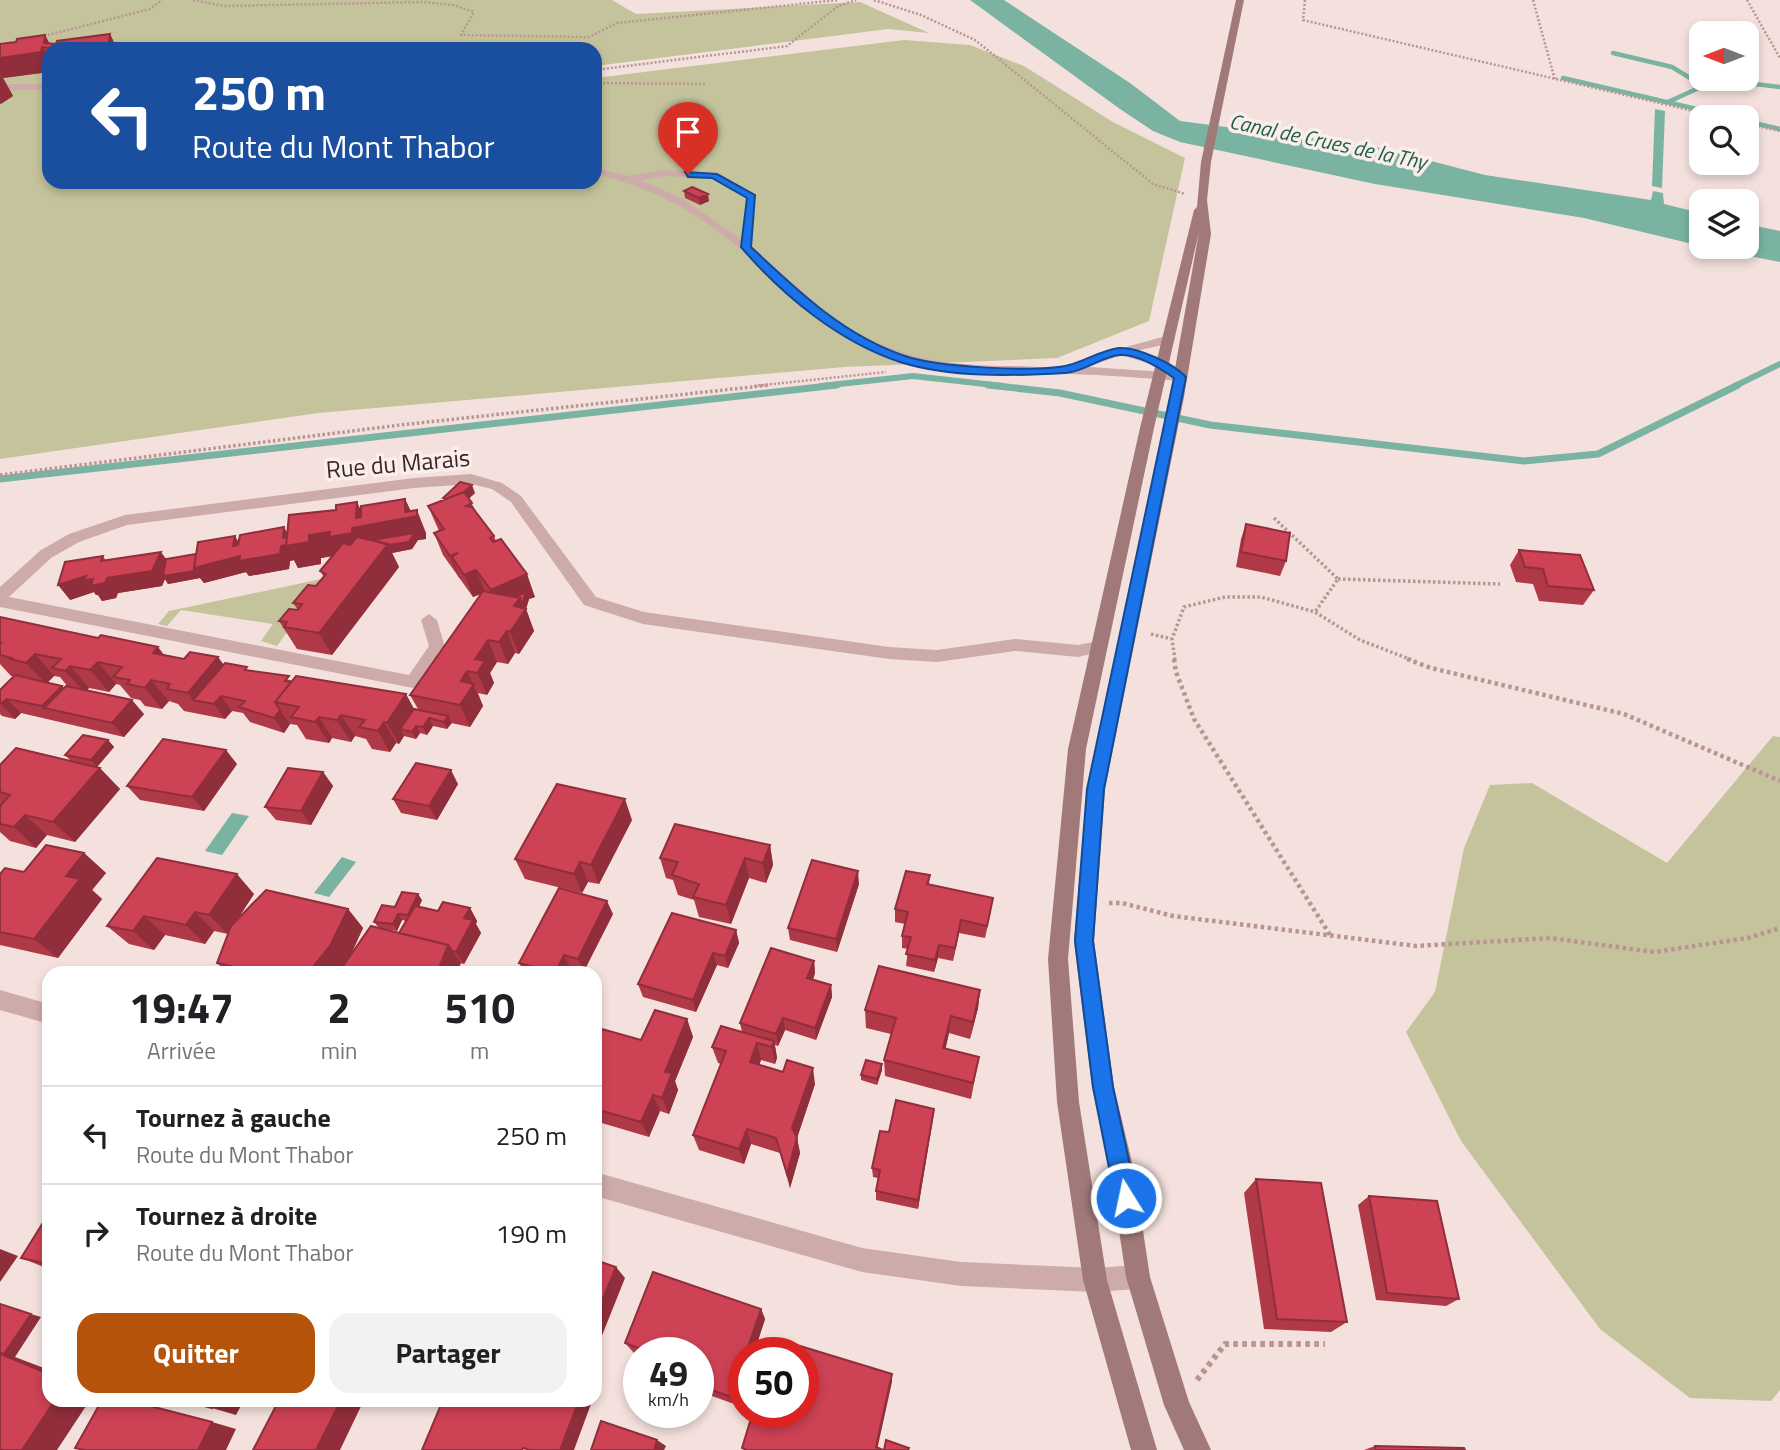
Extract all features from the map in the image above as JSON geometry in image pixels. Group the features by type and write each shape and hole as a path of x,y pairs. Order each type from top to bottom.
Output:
{"main road":[{"path":"1144,1450 1095,1280 1068,1102 1058,959 1077,750 1167,340 1202,200 1206,162 1240,0"},
{"path":"1198,1450 1177,1405 1138,1277 1122,1171 1103,1087 1084,941 1096,789 1113,694 1130,629 1177,397 1205,234 1202,200"}],"street":[{"path":"0,87 42,87"},
{"path":"602,173 655,188 702,215 746,247 817,314 869,345 903,359 938,367 988,371 1161,370"},
{"path":"623,179 663,173 714,176 742,191 752,197 746,247"},
{"path":"1068,370 1121,351 1167,340"},
{"path":"1121,351 1180,377"},
{"name":"Rue du Marais","path":"0,599 46,554 74,538 125,520 414,483 471,479 497,486 516,499 590,601 643,618 901,654 937,656 1015,645 1078,650 1098,648"},
{"name":"Rue du Marais","path":"0,599 413,682 437,647 429,620"},
{"path":"0,1000 42,1012"},
{"path":"602,1186 862,1260 961,1274 1095,1280 1138,1277"}],"path":[{"path":"37,37 150,9 162,0"},
{"path":"193,0 224,6 423,2 453,5 474,12 461,34 589,37 617,23 838,0"},
{"path":"602,69 787,46 838,6 856,0"},
{"path":"874,0 921,15 975,40 1153,184 1202,200"},
{"path":"1305,0 1303,20 1689,110"},
{"path":"1533,0 1556,80"},
{"path":"1747,0 1780,58"},
{"path":"602,83 706,84"},
{"path":"1759,127 1780,131"},
{"path":"0,475 454,419 889,372"},
{"path":"1274,518 1338,579 1500,584"},
{"path":"1315,612 1338,579"},
{"path":"1330,935 1194,719 1176,672 1172,639 1184,607 1225,597 1261,597 1315,612 1360,640 1431,668 1525,693 1623,714 1780,781"},
{"path":"1087,904 1122,902 1172,916 1416,946 1550,937 1654,952 1748,937 1780,928"},
{"path":"1177,1405 1225,1344 1325,1344"}],"shaded area":[{"path":"0,0 612,0 636,14 860,2 929,33 888,29 602,65 602,42 42,42 42,189 602,189 602,77 904,40 970,45 1024,66 1113,122 1185,158 1149,321 1057,358 844,367 318,413 0,459"},
{"path":"326,578 277,646 261,641 273,624 181,610 167,626 158,624 169,611"},
{"path":"1773,736 1780,737 1780,1390 1771,1401 1690,1398 1600,1329 1461,1141 1406,1032 1435,992 1464,848 1490,785 1532,783 1667,863"}],"water":[{"name":"Canal de Crues de la Thy","path":"970,0 1004,0 1130,83 1180,121 1373,146 1485,175 1651,200 1653,191 1663,193 1664,204 1689,210 1689,243 1584,218 1375,184 1180,142 1153,131"},
{"path":"1655,109 1665,111 1662,188 1652,186"},
{"path":"1759,227 1780,231 1780,262 1759,258"},
{"path":"232,813 249,816 222,855 205,851"},
{"path":"342,857 356,862 329,897 314,893"}],"building":[{"path":"110,34 109,42 57,41"},
{"path":"45,35 41,52 0,58 0,44"},
{"path":"692,187 708,194 699,198 684,191"},
{"path":"460,482 472,485 464,492 443,498"},
{"path":"464,492 472,503 466,506 472,507 494,536 490,538 493,542 501,539 527,574 491,590 476,570 464,575 452,557 458,553 450,556 434,533 444,529 428,506"},
{"path":"405,499 405,512 417,510 417,516 352,528 352,533 329,537 330,532 309,535 309,542 286,546 289,515 336,510 336,505 357,502 356,518 361,517 361,506"},
{"path":"1246,524 1290,533 1286,561 1241,552"},
{"path":"284,527 283,538 287,537 286,545 281,546 280,554 239,561 240,556 194,568 198,542 235,536 233,546 238,545 240,535"},
{"path":"414,533 409,542 388,545 372,540"},
{"path":"357,537 388,544 319,633 284,627 287,622 279,621 289,609 298,610 302,604 293,603 308,585 316,586 326,574 320,571 343,543 350,545"},
{"path":"1519,550 1580,555 1594,590 1548,586 1543,569 1525,567"},
{"path":"161,552 152,571 107,578 105,583 91,586 93,579 84,580 86,576 58,585 65,562 103,556 101,561"},
{"path":"196,554 195,571 163,576 166,559"},
{"path":"483,591 520,598 514,606 526,609 510,632 507,631 499,642 488,640 475,659 485,661 477,673 467,671 461,681 474,684 460,705 410,695"},
{"path":"526,592 522,604 520,598 515,597"},
{"path":"0,617 98,638 101,635 158,647 153,653 184,659 190,652 218,657 188,693 167,689 170,684 151,680 145,688 127,684 130,680 113,677 122,667 98,662 90,670 70,666 65,671 52,668 61,659 35,654 26,663 0,655"},
{"path":"225,663 247,667 245,670 289,676 285,681 291,682 275,702 280,710 274,718 239,707 245,701 221,696 214,704 193,700"},
{"path":"15,675 62,686 42,706 7,699 0,704 0,690"},
{"path":"296,676 406,694 387,723 384,722 378,731 359,727 365,720 341,715 337,720 319,717 315,722 291,717 299,707 275,702"},
{"path":"66,686 132,700 112,723 44,708"},
{"path":"414,709 448,716 444,722 429,718 423,727 416,726 412,732 400,729"},
{"path":"83,735 108,740 91,760 65,755"},
{"path":"163,739 226,750 192,797 127,786"},
{"path":"16,748 100,768 53,822 25,815 14,827 0,824 0,806 10,795 0,792 0,765"},
{"path":"416,763 451,770 429,806 393,799"},
{"path":"288,768 323,772 301,811 265,807"},
{"path":"557,784 625,799 591,865 580,862 574,874 515,859"},
{"path":"675,824 770,845 763,863 745,858 726,905 693,897 699,884 672,875 678,862 660,858"},
{"path":"46,845 84,853 66,876 80,879 34,939 0,932 0,874 5,868 24,872"},
{"path":"157,858 237,874 209,915 195,912 186,925 144,916 133,931 107,926"},
{"path":"812,860 858,871 836,939 788,928"},
{"path":"906,871 930,875 927,884 993,898 987,926 961,920 955,948 939,945 935,960 906,954 911,937 902,936 908,912 895,909"},
{"path":"559,888 607,901 578,959 564,955 558,966 530,966 519,963"},
{"path":"266,890 348,909 330,946 314,966 230,966 217,963 231,926"},
{"path":"402,892 418,894 408,915 398,914 393,924 374,922 382,905 395,907"},
{"path":"443,902 470,908 464,918 473,920 456,952 448,945 399,933 415,906 438,911"},
{"path":"672,913 736,930 725,956 713,953 693,1000 638,984"},
{"path":"371,926 448,945 440,966 344,966"},
{"path":"771,948 814,961 807,978 831,985 815,1028 783,1018 776,1034 740,1023"},
{"path":"879,966 980,990 973,1022 951,1016 943,1048 979,1057 973,1083 884,1060 896,1018 865,1010"},
{"path":"655,1010 687,1019 665,1072 672,1073 662,1098 653,1095 641,1122 602,1111 602,1029 641,1040"},
{"path":"721,1026 774,1041 772,1047 757,1043 750,1062 783,1072 787,1060 813,1068 792,1128 797,1138 787,1174 776,1138 747,1129 739,1149 693,1135 726,1051 712,1047"},
{"path":"866,1060 882,1064 877,1079 861,1075"},
{"path":"896,1100 934,1109 918,1200 876,1191 880,1170 872,1168 880,1131 889,1132"},
{"path":"1256,1179 1321,1183 1347,1322 1277,1319"},
{"path":"1369,1196 1437,1201 1459,1299 1387,1293"},
{"path":"42,1224 42,1262 21,1258"},
{"path":"602,1262 616,1267 602,1301"},
{"path":"653,1272 761,1309 751,1337 728,1337 728,1396 714,1391 714,1337 627,1337"},
{"path":"0,1304 31,1314 4,1354 0,1353"},
{"path":"819,1352 892,1374 876,1447 883,1450 742,1448 748,1428 819,1428"},
{"path":"0,1354 42,1371 42,1407 50,1407 22,1450 0,1450"},
{"path":"98,1407 154,1407 212,1422 198,1450 75,1448"},
{"path":"275,1407 338,1407 316,1450 253,1450"},
{"path":"440,1407 576,1407 560,1450 422,1450"},
{"path":"601,1421 657,1440 654,1450 591,1450"},
{"path":"886,1440 909,1448 884,1450"},
{"path":"1375,1446 1464,1448 1465,1450 1376,1450"}],"waterway":[{"path":"1613,53 1672,67 1703,86 1668,102"},
{"path":"1563,78 1689,107"},
{"path":"1759,84 1780,87"},
{"path":"1759,124 1780,129"},
{"path":"1735,386 1780,364"},
{"path":"821,386 913,376 1003,386"},
{"path":"0,479 837,385"},
{"path":"988,385 1060,393 1210,425 1524,461 1598,454 1738,385"}],"route":[{"path":"688,174 714,176 752,197 746,247 817,314 869,345 903,359 938,367 988,371 1068,370 1121,351 1162,363 1180,377 1130,629 1113,694 1096,789 1084,941 1103,1087 1126,1198"}]}
